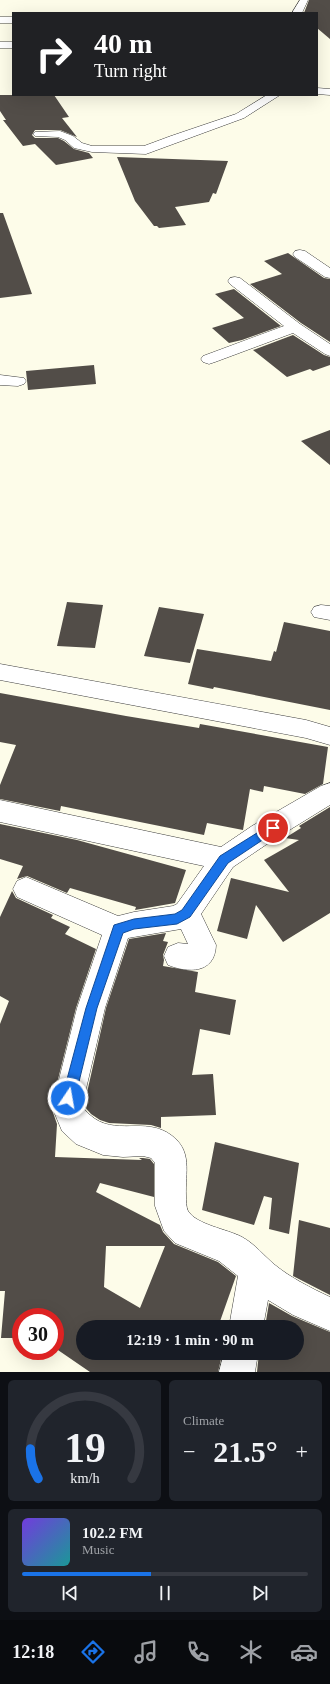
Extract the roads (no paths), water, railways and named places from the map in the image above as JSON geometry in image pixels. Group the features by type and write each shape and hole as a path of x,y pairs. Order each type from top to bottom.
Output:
{"street":[{"path":"298,12 304,0"},
{"path":"0,20 12,20"},
{"path":"0,45 12,45"},
{"path":"318,84 322,86 324,92"},
{"path":"39,134 60,134 69,138 78,146 92,149 146,150 175,138 240,116 273,96"},
{"path":"300,254 330,274"},
{"path":"235,281 295,327 330,351"},
{"path":"209,359 295,327"},
{"path":"0,380 18,381"},
{"path":"0,672 298,728 330,736"},
{"path":"26,889 118,929 134,924 177,918 186,913 224,860 261,834 330,793"},
{"path":"0,812 224,860"},
{"path":"178,956 193,958 199,955 202,949 201,942 186,913"},
{"path":"118,929 91,1008 76,1065 67,1107 72,1120 87,1133 103,1140 123,1142 143,1141 159,1145 171,1156 171,1210 174,1219 180,1226 195,1236 232,1249 266,1279 290,1294 330,1314"},
{"path":"247,1320 256,1271"},
{"path":"237,1372 240,1360"}]}
